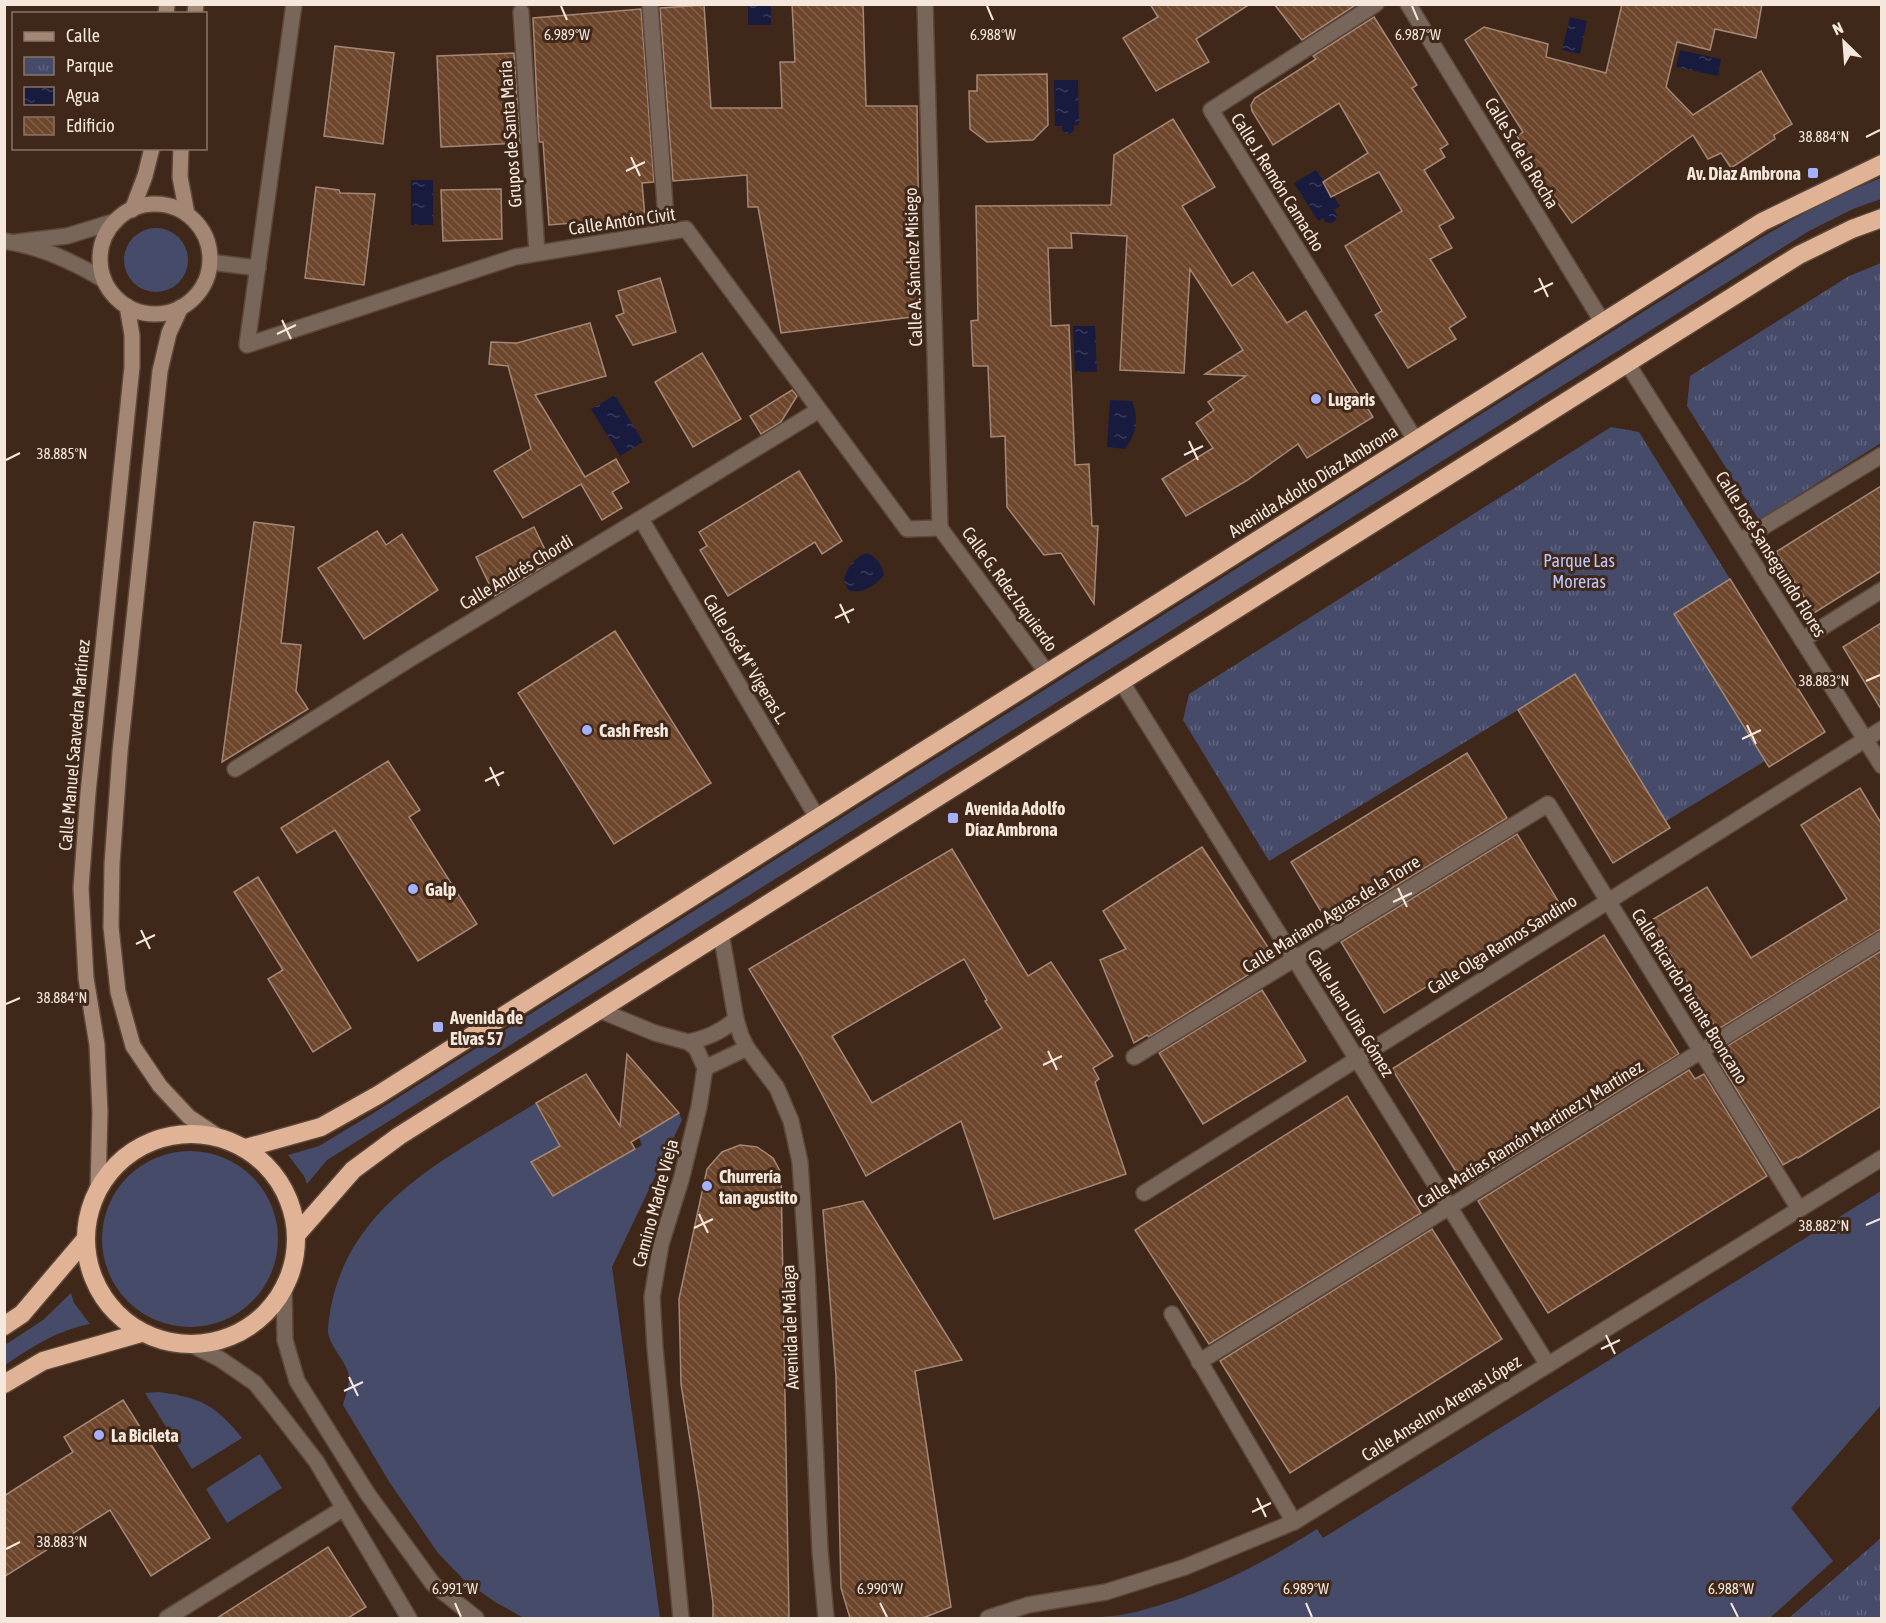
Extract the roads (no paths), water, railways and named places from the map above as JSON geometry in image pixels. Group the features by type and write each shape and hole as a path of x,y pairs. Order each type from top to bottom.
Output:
{"highway":[{"name":"Avenida Adolfo Díaz Ambrona","path":"246,1148 321,1128 378,1095 1762,222 1881,164"},
{"path":"297,1234 353,1170 399,1136 1799,255 1851,229 1881,218"},
{"path":"188,1133 219,1137 246,1148 267,1165 291,1203 297,1234 295,1259 284,1289 265,1314 224,1340 192,1345 171,1343 141,1333 112,1311 93,1281 84,1240 85,1225 98,1188 117,1162 148,1142 188,1133"},
{"path":"4,1326 22,1314 84,1240"},
{"path":"4,1384 43,1362 141,1333"}],"main road":[{"path":"132,210 145,176 152,150"},
{"path":"181,150 180,177 187,214"},
{"path":"154,204 177,208 187,214 205,235 209,248 210,262 206,280 196,296 181,307 159,314 137,311 127,306 113,295 104,280 100,262 102,245 110,229 116,221 132,210 154,204"},
{"name":"Calle Manuel Saavedra Martínez","path":"98,1188 100,1112 97,1045 86,978 81,888 88,793 132,367 132,334 127,306"},
{"path":"181,307 169,333 160,371 120,752 112,864 111,927 118,992 133,1046 160,1086 189,1117 219,1137"}],"street":[{"path":"210,262 258,268 294,4"},
{"path":"650,4 667,232"},
{"name":"Calle A. Sánchez Misiego","path":"926,4 940,528"},
{"name":"Calle J. Remón Camacho","path":"1376,4 1211,110 1416,441"},
{"name":"Calle S. de la Rocha","path":"1408,4 1603,323"},
{"name":"Grupos de Santa María","path":"521,12 537,254"},
{"path":"8,242 67,236 116,221"},
{"name":"Calle Antón Civit","path":"258,268 247,345 515,257 686,230 907,529 940,528"},
{"path":"8,242 79,265 104,280"},
{"name":"Calle José Sansegundo Flores","path":"1627,363 1881,766"},
{"name":"Calle Andrés Chordi","path":"235,769 400,665 819,410"},
{"path":"1740,541 1881,455"},
{"name":"Calle José Mª Vigeras L.","path":"641,519 818,819"},
{"name":"Calle G. Rdez Izquierdo","path":"940,528 1048,674"},
{"path":"1802,640 1881,590"},
{"name":"Calle Juan Uña Gómez","path":"1121,681 1548,1365"},
{"name":"Calle Olga Ramos Sandino","path":"1144,1193 1881,729"},
{"name":"Calle Mariano Aguas de la Torre","path":"1134,1058 1548,804"},
{"name":"Calle Ricardo Puente Broncano","path":"1548,804 1799,1209"},
{"name":"Avenida de Málaga","path":"721,933 735,1019 747,1048 777,1088 791,1121 800,1162 820,1551 826,1618"},
{"name":"Calle Matías Ramón Martínez y Martínez","path":"1199,1362 1881,939"},
{"path":"599,1010 655,1033 688,1042 696,1048 705,1068 747,1048"},
{"path":"688,1042 714,1035 735,1019"},
{"name":"Camino Madre Vieja","path":"681,1618 654,1348 652,1297 661,1244 681,1180 699,1107 705,1068"},
{"name":"Calle Anselmo Arenas López","path":"988,1618 1028,1605 1106,1592 1185,1567 1294,1522 1881,1158"},
{"path":"284,1289 285,1340 297,1381 367,1493 434,1584 476,1618"},
{"path":"1172,1314 1294,1522"},
{"path":"192,1345 219,1359 255,1383 316,1461 409,1618"},
{"path":"167,1618 344,1508"}],"water":[{"path":"748,5 771,5 771,25 748,25"},
{"path":"1570,17 1587,21 1580,54 1562,50"},
{"path":"1680,50 1721,59 1718,76 1676,67"},
{"path":"1054,80 1078,80 1079,125 1074,125 1074,131 1068,134 1062,131 1062,126 1055,126"},
{"path":"1316,170 1340,206 1334,210 1337,214 1336,220 1331,223 1325,222 1323,218 1318,221 1294,183"},
{"path":"411,180 433,180 433,225 411,225"},
{"path":"1073,326 1095,326 1097,372 1075,372"},
{"path":"615,395 643,442 620,456 591,409"},
{"path":"1110,400 1132,401 1136,426 1125,449 1107,447"},
{"path":"867,553 878,561 884,575 868,588 858,591 848,590 844,579 847,570 855,560"}],"place":[{"name":"Av. Diaz Ambrona","path":"1813,173"},
{"name":"Lugaris","path":"1316,399"},
{"name":"Cash Fresh","path":"587,730"},
{"name":"Avenida Adolfo Díaz Ambrona","path":"953,818"},
{"name":"Galp","path":"413,889"},
{"name":"Avenida de Elvas 57","path":"438,1027"},
{"name":"Churrería tan agustito","path":"707,1186"},
{"name":"La Bicileta","path":"99,1435"}],"park label":[{"name":"Parque Las Moreras","path":"1579,570"}]}
